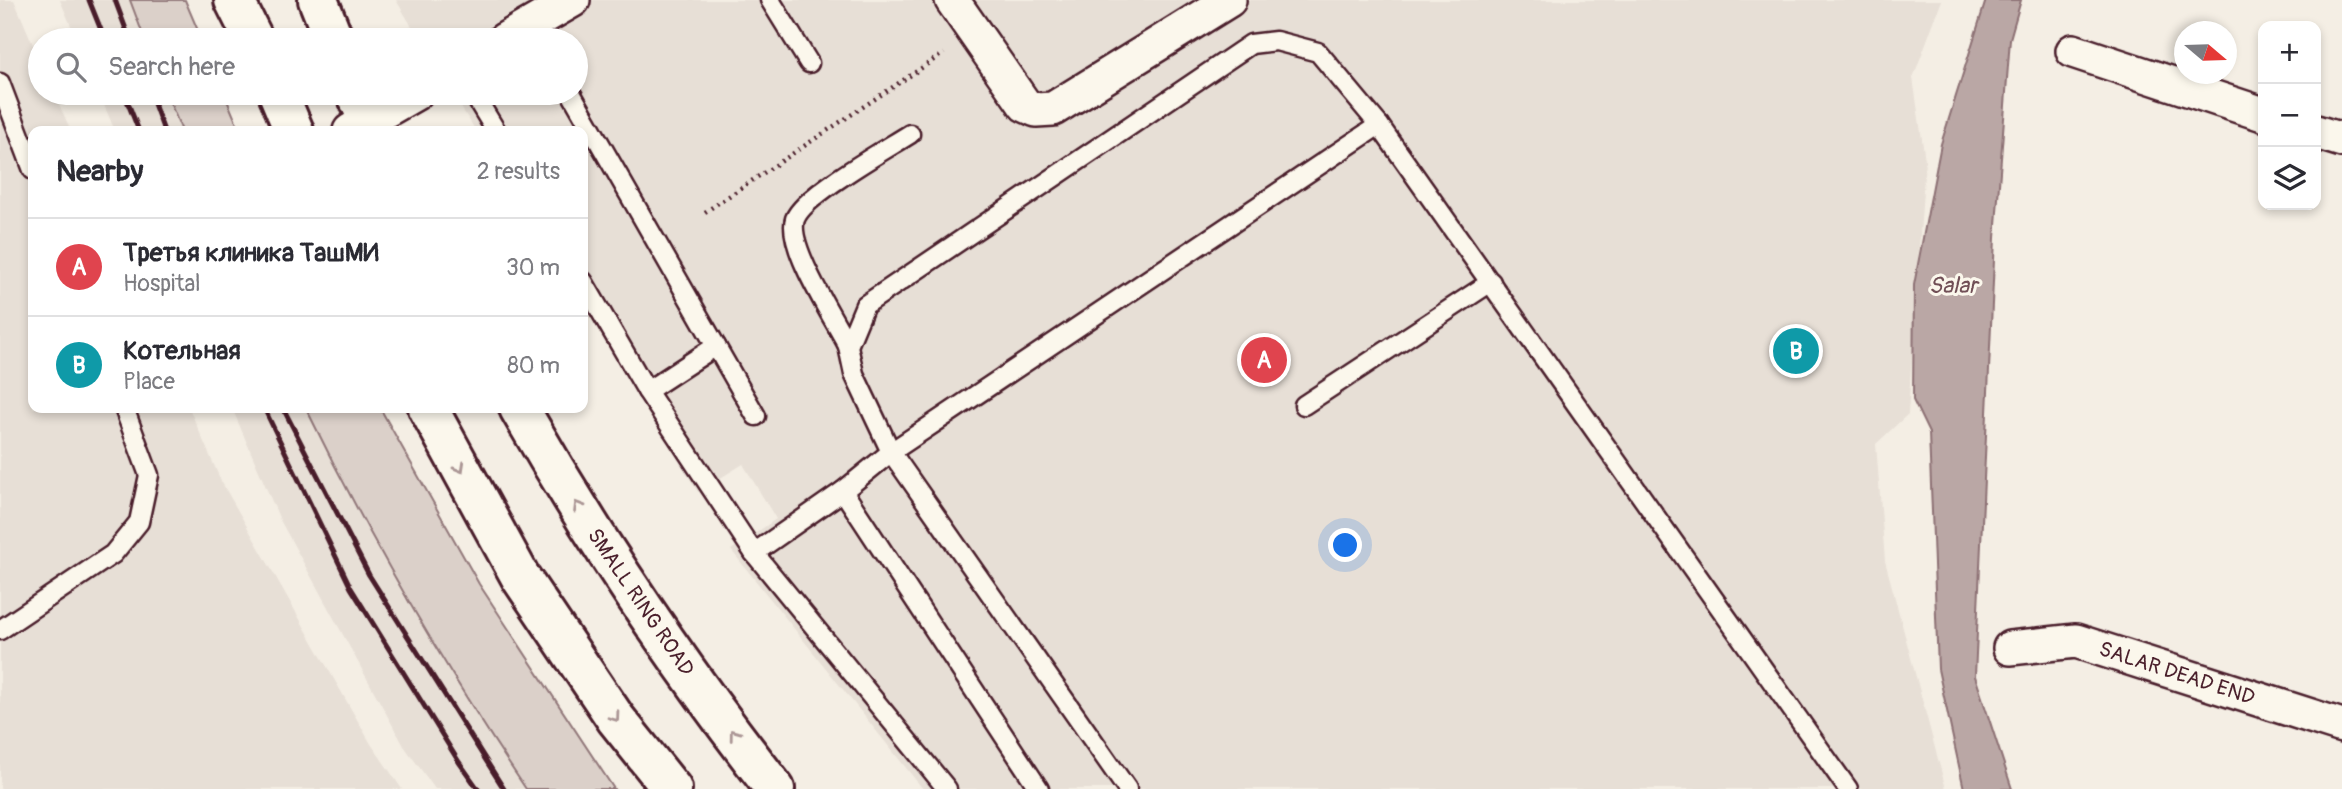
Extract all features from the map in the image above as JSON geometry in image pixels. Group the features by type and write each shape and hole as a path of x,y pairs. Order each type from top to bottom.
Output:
{"highway":[{"path":"234,0 248,28"},
{"path":"318,0 329,28"},
{"path":"283,105 292,126"},
{"path":"431,413 521,578 616,719 672,789"},
{"name":"SMALL RING ROAD","path":"522,413 622,577 670,648 775,789"}],"street":[{"path":"535,28 573,0"},
{"path":"952,0 1025,105 1036,110 1053,109 1229,0"},
{"path":"2073,51 2258,112"},
{"path":"362,119 391,105"},
{"path":"2321,134 2342,140"},
{"name":"SALAR DEAD END","path":"2010,648 2076,641 2342,726"}],"lane":[{"path":"770,0 809,63"},
{"path":"848,346 864,305 1251,44 1276,41 1318,52 1379,125 1848,789"},
{"path":"0,83 28,157"},
{"path":"480,105 493,126"},
{"path":"578,105 756,416"},
{"path":"754,553 843,491 891,452 1379,125"},
{"path":"910,134 807,201 795,220 797,246 848,346 854,374 891,452 1128,789"},
{"path":"1304,405 1491,282"},
{"path":"588,290 647,391 754,553 947,789"},
{"path":"647,391 716,346"},
{"path":"0,629 113,554 139,522 149,475 126,413"},
{"path":"843,491 1039,789"}],"path":[{"path":"705,212 974,33"}],"shaded area":[{"path":"0,0 14,0 28,33 28,105 59,105 69,126 28,126 28,413 191,413 221,481 371,744 402,789 0,789"},
{"path":"60,0 130,0 140,28 72,28"},
{"path":"130,0 185,0 197,28 140,28"},
{"path":"396,0 1942,0 1913,78 1925,160 1908,414 1876,444 1885,561 1946,789 923,789 731,550 776,519 743,464 698,492 588,313 588,126 473,126 460,105 588,105 588,28 413,28"},
{"path":"104,105 171,105 180,126 113,126"},
{"path":"171,105 229,105 238,126 180,126"},
{"path":"234,413 308,413 343,484 406,599 526,789 435,789 404,746 280,520"},
{"path":"309,413 383,413 479,584 614,789 526,789 466,697 356,506"}],"water":[{"name":"Salar","path":"1986,0 2021,0 2010,39 1995,238 1975,676 2012,789 1964,789 1938,669 1929,433 1913,400 1914,285 1941,144"}],"railway":[{"path":"89,0 100,28"},
{"path":"115,0 126,28"},
{"path":"129,105 137,126"},
{"path":"154,105 162,126"},
{"path":"266,413 351,588 478,789"},
{"path":"286,413 369,575 504,789"}],"place":[{"name":"Котельная","path":"1796,351"},
{"name":"Третья клиника ТашМИ","path":"1264,360"}]}
